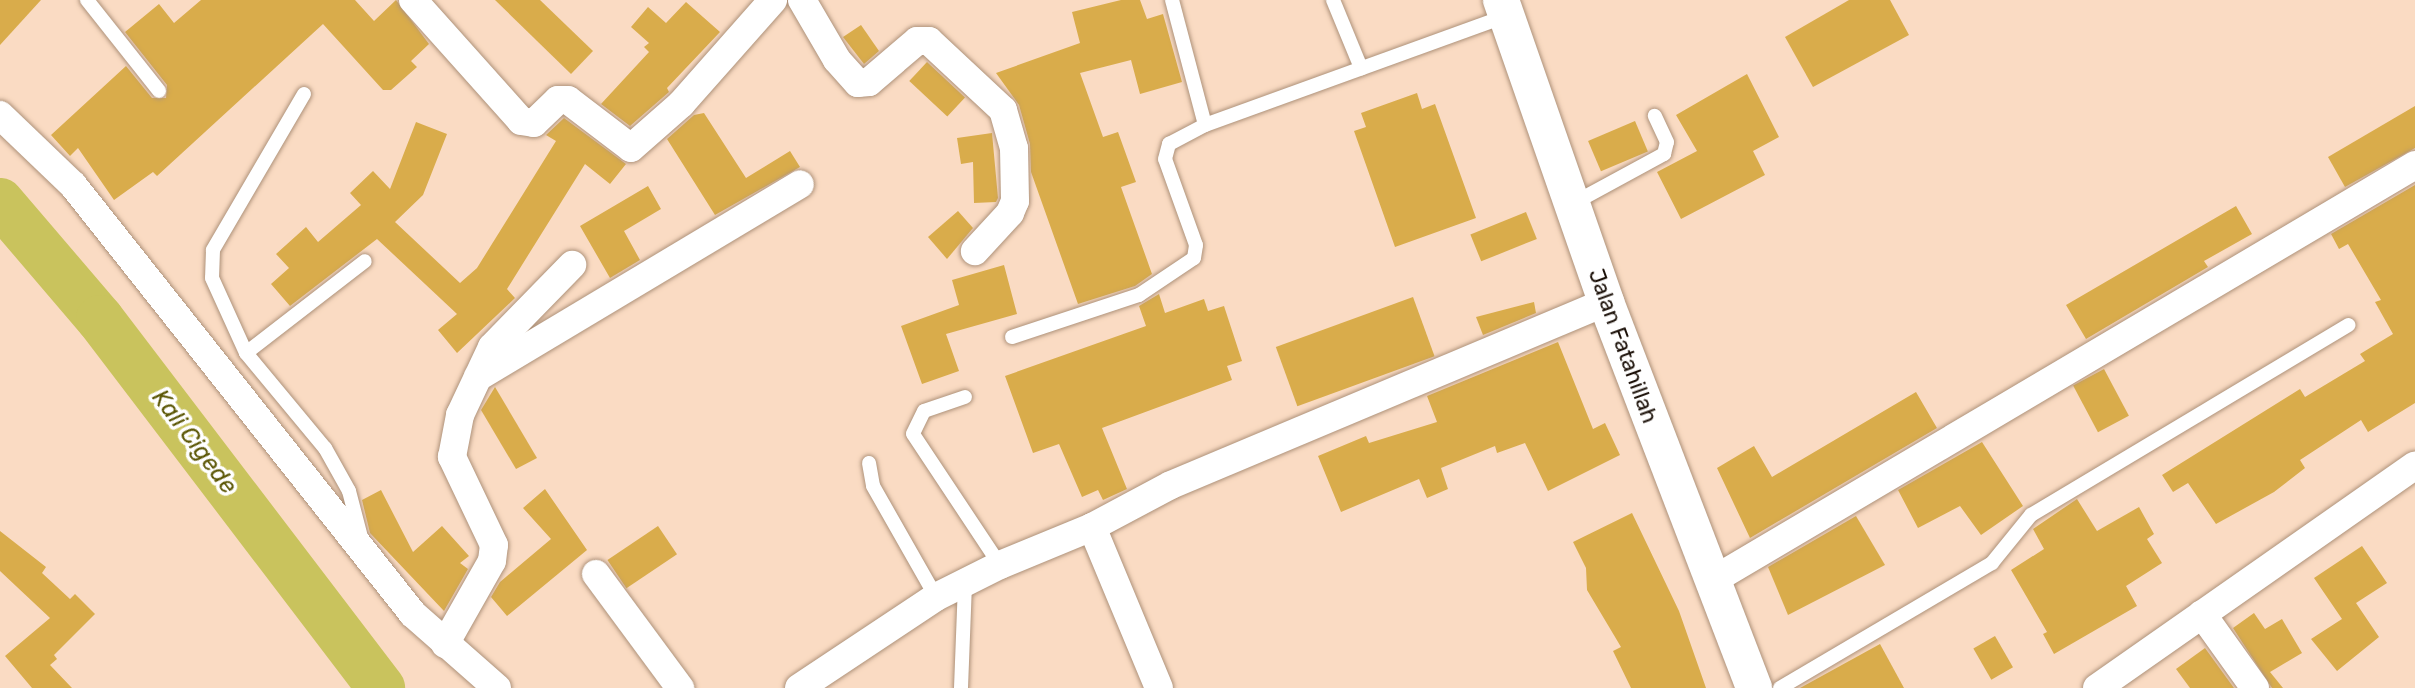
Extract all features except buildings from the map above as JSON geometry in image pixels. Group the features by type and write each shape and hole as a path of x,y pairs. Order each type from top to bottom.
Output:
{"street":[{"path":"413,0 521,121 534,123 558,100 568,100 631,148 681,104 773,0"},
{"path":"802,0 837,60 858,83 869,82 917,41 929,41 1003,110 1014,148 1015,201 1010,213 975,251"},
{"name":"Jalan Fatahillah","path":"1504,8 1606,302 1710,582 1754,688"},
{"path":"0,115 73,185 413,614 497,688"},
{"path":"1710,582 2415,165"},
{"path":"474,379 800,184"},
{"path":"445,644 492,561 494,545 452,457 474,379 492,347 572,265"},
{"path":"799,688 936,597 1000,565 1092,527 1171,485 1606,302"},
{"path":"2097,688 2415,465"},
{"path":"1092,527 1159,688"},
{"path":"596,574 680,688"},
{"path":"2202,614 2255,688"}],"lane":[{"path":"87,0 159,91"},
{"path":"1172,0 1205,125"},
{"path":"1333,0 1361,68"},
{"path":"1012,337 1139,295 1194,258 1196,245 1165,159 1169,144 1205,125 1361,68 1504,8"},
{"path":"304,94 213,250 212,278 246,353 325,448 349,491 364,549"},
{"path":"1572,205 1664,154 1667,142 1655,116"},
{"path":"246,353 365,261"},
{"path":"1780,688 1992,563 2031,515 2349,325"},
{"path":"965,397 924,411 913,434 1000,565"},
{"path":"869,463 873,486 936,597"},
{"path":"961,688 965,584"}],"waterway":[{"name":"Kali Cigede","path":"0,202 100,319 381,688"}]}
